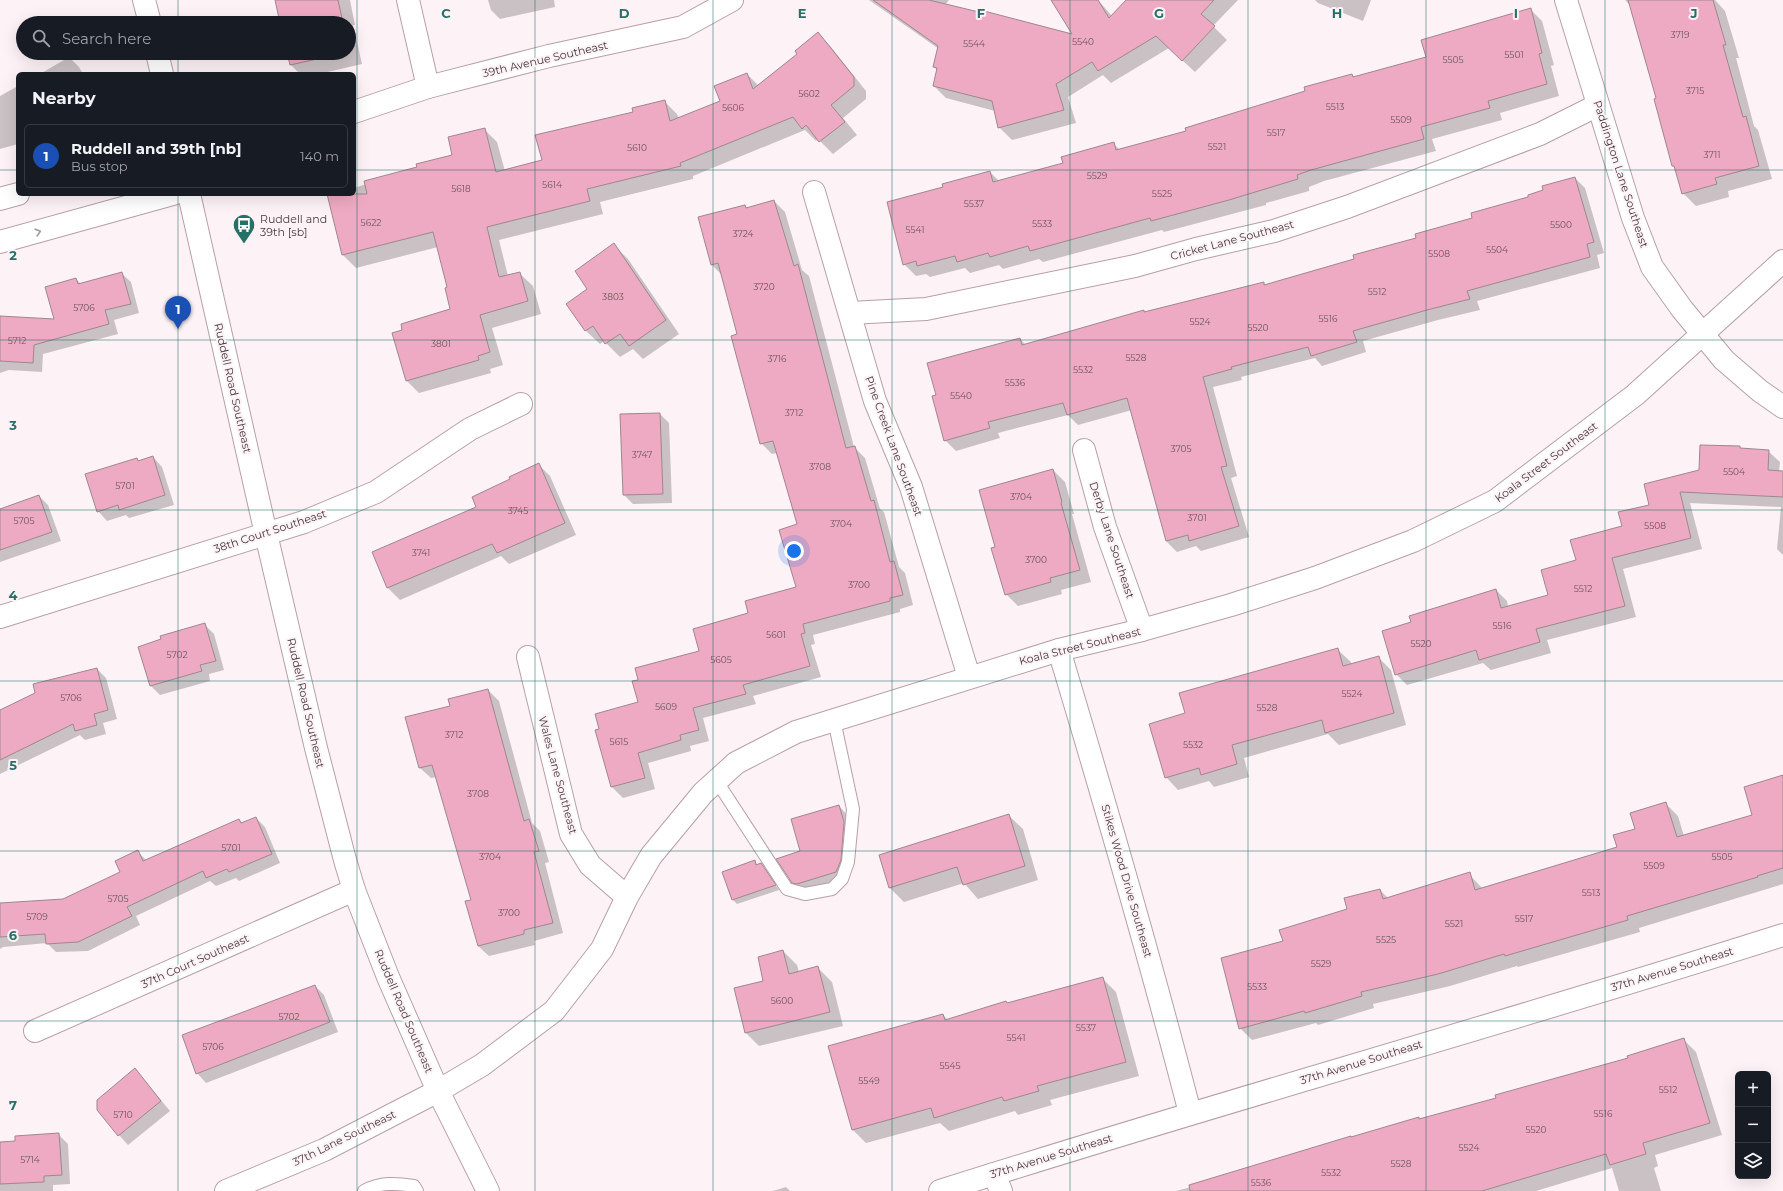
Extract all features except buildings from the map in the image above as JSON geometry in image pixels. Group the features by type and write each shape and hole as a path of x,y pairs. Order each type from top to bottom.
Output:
{"street":[{"path":"144,0 148,16"},
{"path":"408,0 428,87"},
{"name":"39th Avenue Southeast","path":"356,111 428,87 549,56 683,27 732,0"},
{"name":"Paddington Lane Southeast","path":"1566,0 1633,218 1652,267 1724,360 1760,391 1783,407"},
{"path":"159,60 162,72"},
{"name":"Cricket Lane Southeast","path":"850,313 926,309 1135,266 1196,249 1274,231 1347,207 1540,134 1598,105"},
{"name":"Pine Creek Lane Southeast","path":"814,192 875,401 911,488 970,677"},
{"path":"0,199 16,195"},
{"path":"0,242 165,196"},
{"name":"Ruddell Road Southeast","path":"189,196 316,748 354,890 388,977 438,1091 488,1191"},
{"name":"Koala Street Southeast","path":"438,1091 482,1065 554,1011 602,949 627,897 651,856 703,793 736,763 796,732 1059,650 1142,630 1231,605 1315,578 1413,541 1495,501 1635,395 1783,261"},
{"name":"38th Court Southeast","path":"0,616 304,522 376,492 470,429 521,404"},
{"name":"Derby Lane Southeast","path":"1084,450 1105,527 1142,630"},
{"name":"Stikes Wood Drive Southeast","path":"1059,650 1118,848 1160,997 1190,1113"},
{"name":"Wales Lane Southeast","path":"528,657 571,834 590,865 627,897"},
{"name":"37th Court Southeast","path":"35,1030 354,890"},
{"name":"37th Avenue Southeast","path":"940,1191 997,1182 1190,1113 1673,970 1783,935"},
{"name":"37th Lane Southeast","path":"226,1191 324,1150 438,1091"}],"lane":[{"path":"716,780 787,889 805,894 832,889 842,879 848,862 853,809 834,720"},
{"path":"364,1191 372,1187 393,1183 414,1186 417,1191"}],"place":[{"name":"Ruddell and 39th [sb]","path":"244,244"},
{"name":"Ruddell and 39th [nb]","path":"178,329"}]}
